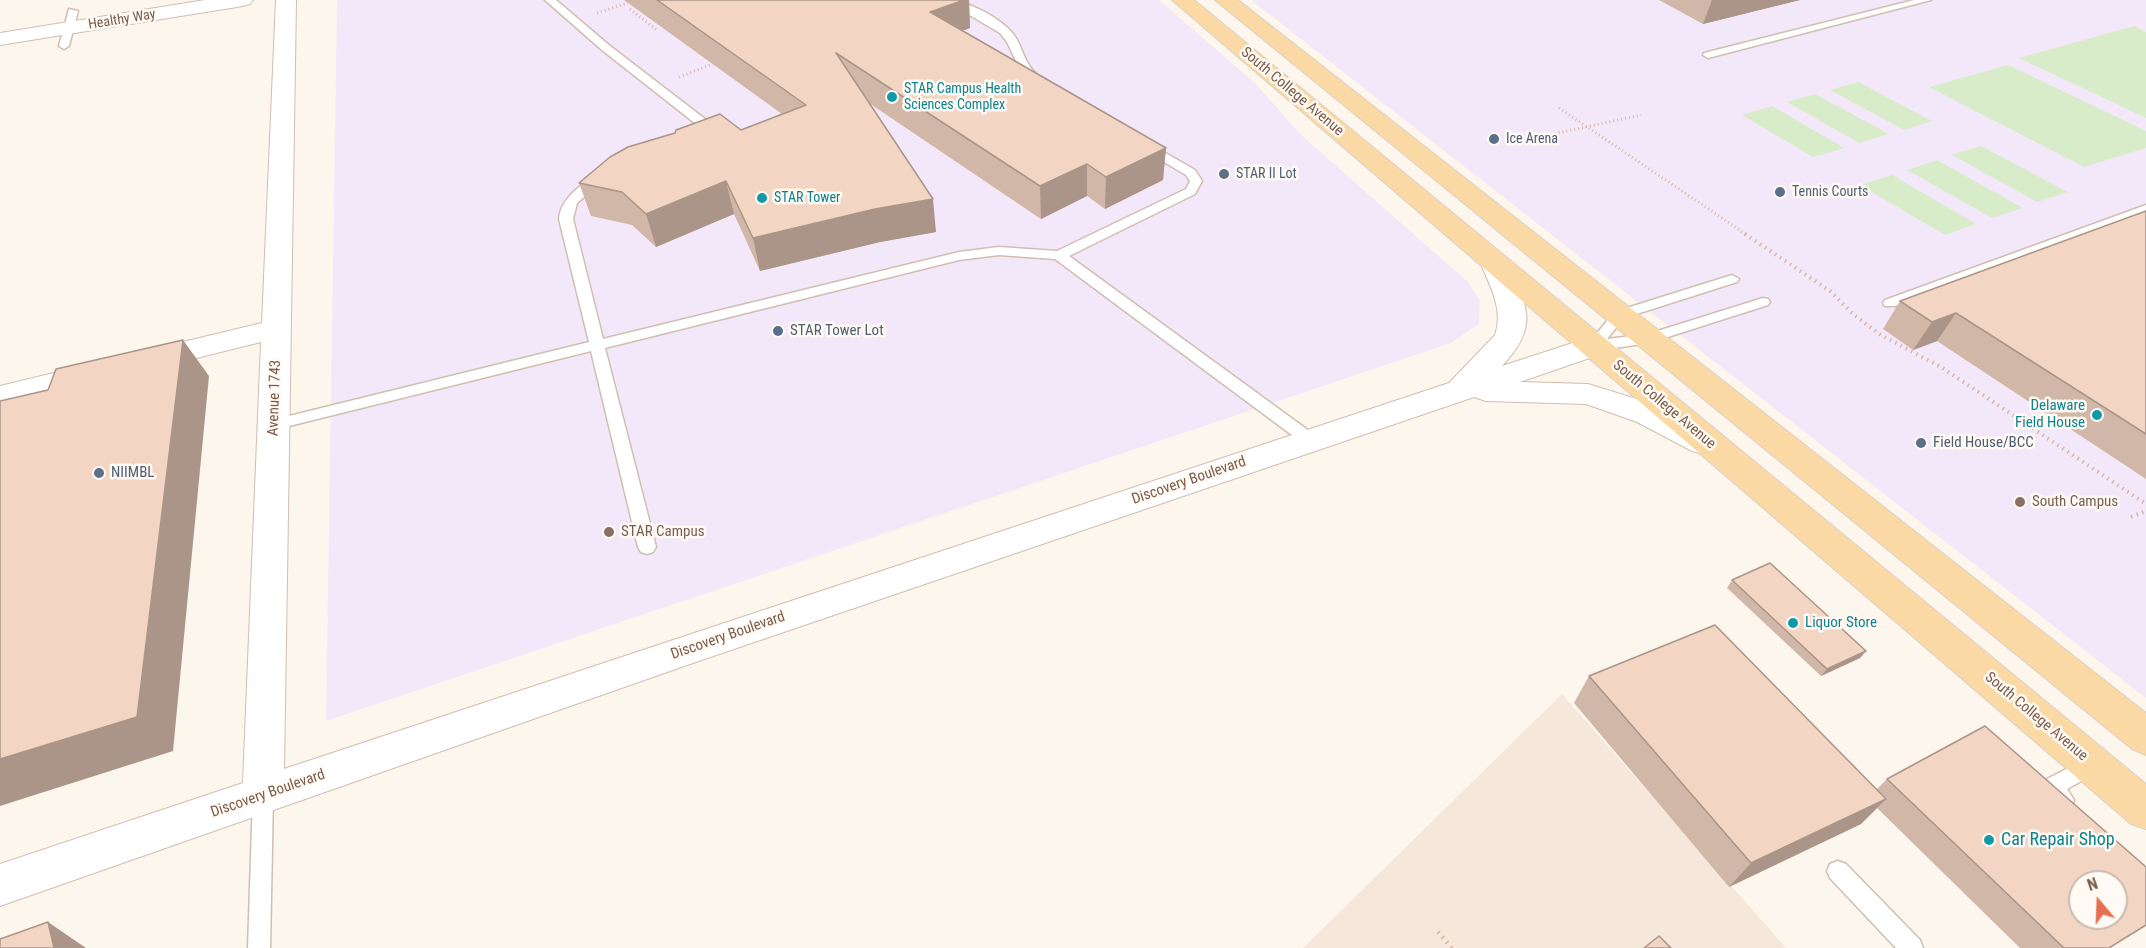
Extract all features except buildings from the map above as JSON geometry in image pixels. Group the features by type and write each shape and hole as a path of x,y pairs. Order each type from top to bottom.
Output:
{"main road":[{"name":"South College Avenue","path":"1182,0 2146,810"},
{"name":"South College Avenue","path":"1225,0 2146,737"}],"street":[{"name":"Healthy Way","path":"0,39 243,0"},
{"name":"Avenue 1743","path":"263,796 286,0"},
{"name":"Discovery Boulevard","path":"1457,391 1501,348 1512,331 1514,318 1510,302 1494,262"},
{"path":"0,396 277,329"},
{"name":"Discovery Boulevard","path":"0,885 667,657 1594,346"},
{"name":"Discovery Boulevard","path":"1457,391 1588,394 1648,414 1724,454"}],"lane":[{"path":"550,0 606,48 714,132 693,141"},
{"path":"949,0 1002,29 1010,37 1021,66 1043,84"},
{"path":"1708,55 1926,0"},
{"path":"273,425 959,256 999,251 1059,255 1191,191 1196,181 1191,173 1133,138"},
{"path":"613,172 585,188 565,210 647,547"},
{"path":"1890,303 2146,209"},
{"path":"1059,255 1310,440"},
{"path":"1594,346 1619,315 1732,279"},
{"path":"1594,346 1649,338 1763,302"},
{"path":"2076,811 2050,788 2092,765"},
{"path":"259,948 263,796"},
{"path":"1838,871 1912,948"}],"path":[{"path":"594,14 628,3"},
{"path":"630,9 658,31"},
{"path":"670,80 713,64"},
{"path":"1559,108 1830,291 1843,307 1909,351 1941,367 2146,504"},
{"path":"1539,137 1641,115"},
{"path":"2131,517 2146,511"},
{"path":"1438,932 1452,948"}],"shaded area":[{"name":"STAR Campus","path":"337,0 1159,0 1255,83 1301,135 1468,282 1480,301 1479,324 1451,343 326,721"},
{"name":"South Campus","path":"1251,0 2146,0 2146,698 1643,306"},
{"path":"1562,694 1786,948 1303,948"}],"green space":[{"path":"2134,26 2146,32 2146,118 2019,58"},
{"path":"2008,65 2146,131 2146,148 2084,167 1929,87"},
{"path":"1858,82 1932,121 1904,130 1830,90"},
{"path":"1815,94 1889,134 1859,143 1787,102"},
{"path":"1772,106 1844,148 1813,157 1742,115"},
{"path":"1981,146 2068,192 2037,202 1952,155"},
{"path":"1937,160 2023,208 1992,218 1907,170"},
{"path":"1892,175 1976,224 1945,235 1860,185"}],"place":[{"name":"STAR Campus Health Sciences Complex","path":"892,97"},
{"name":"Ice Arena","path":"1494,139"},
{"name":"STAR II Lot","path":"1224,174"},
{"name":"Tennis Courts","path":"1780,192"},
{"name":"STAR Tower","path":"762,198"},
{"name":"STAR Tower Lot","path":"778,331"},
{"name":"Delaware Field House","path":"2097,415"},
{"name":"Field House/BCC","path":"1921,443"},
{"name":"NIIMBL","path":"99,473"},
{"name":"South Campus","path":"2020,502"},
{"name":"STAR Campus","path":"609,532"},
{"name":"Liquor Store","path":"1793,623"},
{"name":"Car Repair Shop","path":"1989,840"}]}
